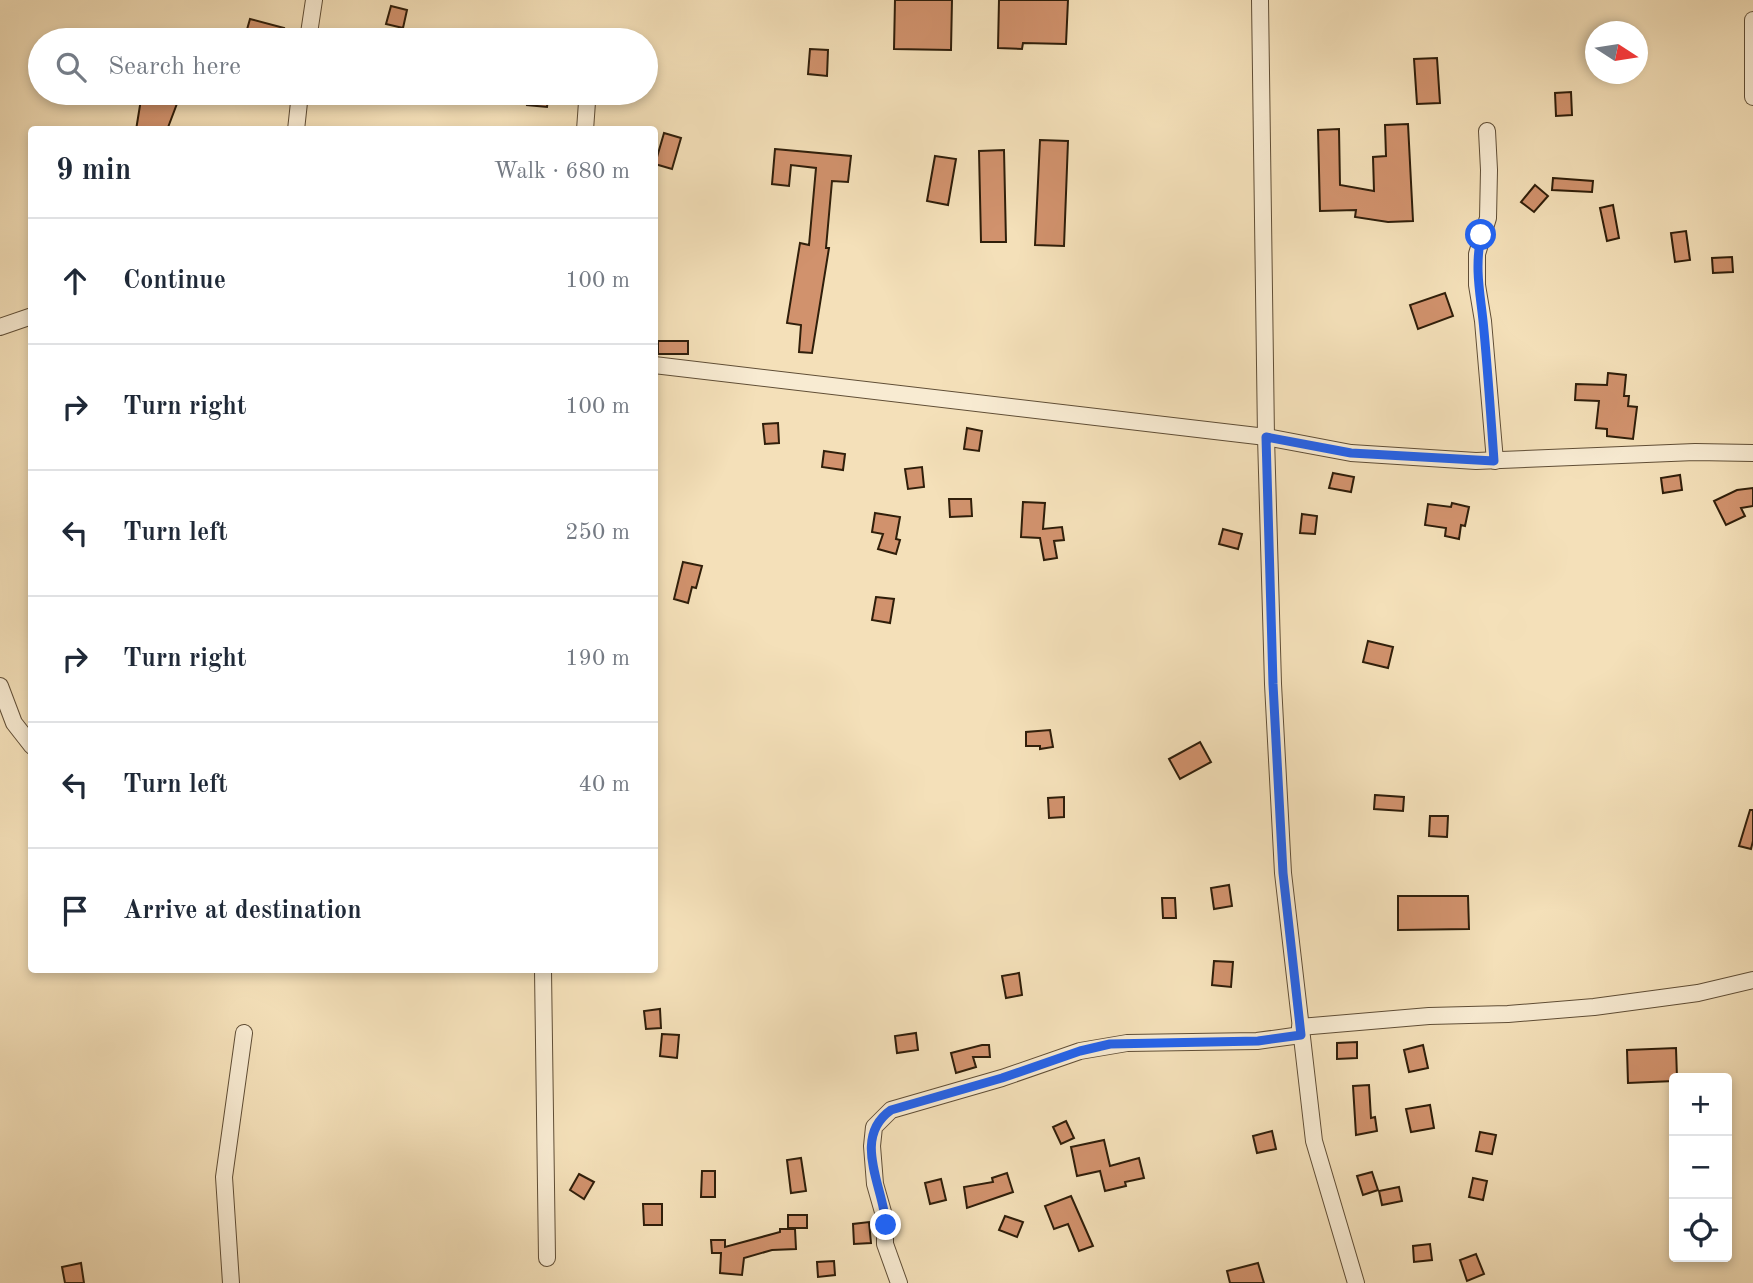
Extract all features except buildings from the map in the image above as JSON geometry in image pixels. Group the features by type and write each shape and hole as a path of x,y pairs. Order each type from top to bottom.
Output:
{"street":[{"path":"310,28 314,0"},
{"path":"1260,0 1266,437 1273,684 1283,873 1314,1141 1356,1283"},
{"path":"1753,20 1753,97"},
{"path":"296,126 299,105"},
{"path":"585,126 587,105"},
{"path":"1486,131 1489,170 1488,218 1477,254 1477,285 1483,321 1494,461"},
{"path":"0,327 28,317"},
{"path":"658,365 1266,437 1351,453 1494,461 1695,452 1753,453"},
{"path":"0,686 14,723 28,741"},
{"path":"543,973 547,1258"},
{"path":"899,1283 885,1244 885,1219 876,1184 872,1146 874,1127 891,1110 1110,1044 1258,1041 1301,1031 1429,1016 1508,1014 1594,1007 1698,993 1753,980"},
{"path":"230,1283 224,1177 244,1033"}],"route":[{"path":"886,1225 876,1184 872,1134 878,1120 891,1110 1110,1044 1258,1041 1301,1035 1283,873 1273,684 1266,437 1351,453 1494,461 1483,321 1477,285 1477,254 1481,235"}]}
